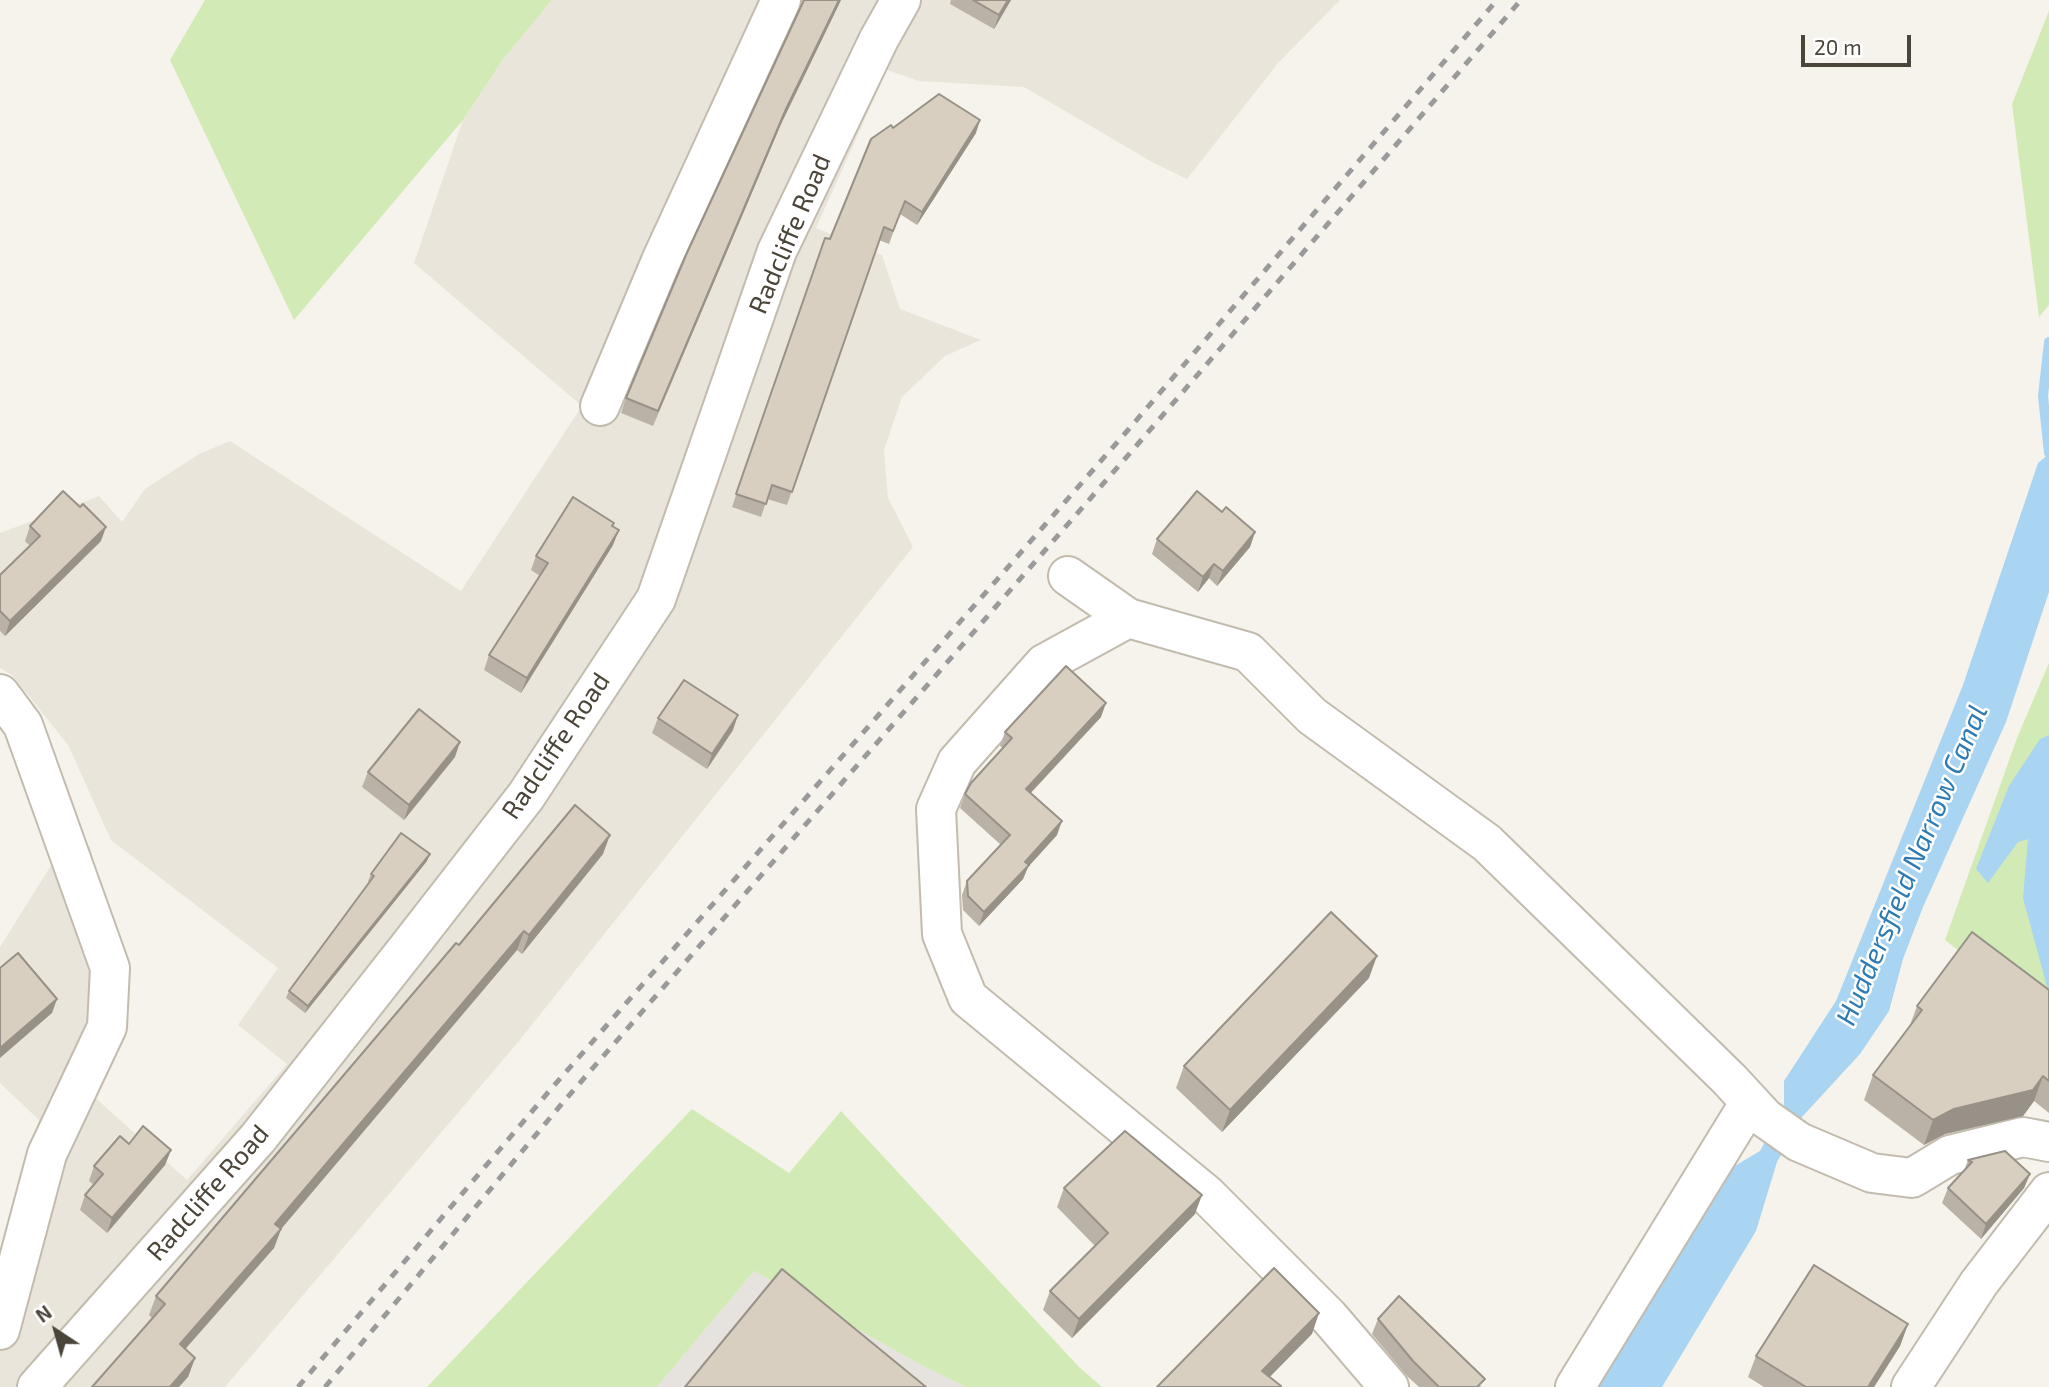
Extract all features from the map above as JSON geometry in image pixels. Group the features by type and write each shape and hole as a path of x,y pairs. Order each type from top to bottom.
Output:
{"street":[{"path":"600,405 662,261 781,0"},
{"name":"Radcliffe Road","path":"37,1387 258,1138 526,796 656,599 699,506 777,251 879,39 901,0"},
{"path":"1068,576 1128,618 1248,652 1312,716 1487,843 1758,1110 1799,1142 1872,1173 1912,1178 1950,1156 2023,1137 2049,1142"},
{"path":"1128,618 1044,664 957,762 936,809 942,934 968,998 1207,1195 1329,1317 1389,1387"},
{"path":"0,694 23,725 110,968 107,1027 47,1154 0,1330"},
{"path":"1575,1387 1758,1110"},
{"path":"1911,1387 1979,1283 2049,1192"}],"shaded area":[{"path":"552,0 1340,0 1278,63 1187,179 1152,162 1024,87 919,81 887,70 816,228 882,255 900,309 981,340 945,356 902,397 884,450 888,498 913,547 519,1041 225,1387 0,1387 0,1255 39,1120 0,1083 0,947 50,867 90,846 128,995 91,1094 187,1180 287,1064 238,1025 278,968 111,840 68,745 12,675 0,668 0,533 99,496 122,522 145,489 199,454 230,441 461,591 582,406 414,263 463,120 504,58"},
{"path":"754,1271 923,1366 966,1387 657,1387"}],"green space":[{"path":"205,0 552,0 504,58 463,120 294,320 170,60"},
{"path":"2049,11 2049,305 2039,317 2012,104"},
{"path":"2049,663 2049,1022 1945,940 2017,738"},
{"path":"692,1109 789,1173 841,1111 1079,1367 1102,1387 966,1387 923,1366 754,1271 657,1387 427,1387"}],"water":[{"name":"Huddersfield Narrow Canal","path":"2049,454 2049,592 2006,722 1923,907 1903,959 1889,1011 1860,1054 1802,1117 1777,1162 1756,1231 1662,1387 1599,1387 1733,1167 1760,1151 1784,1106 1784,1081 1836,1001 1963,685 2038,463"},
{"path":"2049,735 2049,994 2023,898 2028,839 2018,842 1988,883 1976,869 2009,786 2040,739"}],"building":[{"path":"804,0 839,0 786,109 658,411 626,398 686,255"},
{"path":"973,0 1008,0 999,15"},
{"path":"939,94 980,120 922,212 905,201 893,231 884,227 792,492 772,485 766,504 736,494 825,238 830,239 871,139 891,125 893,128"},
{"path":"63,491 80,507 83,504 106,527 10,621 0,611 0,575 40,536 30,526"},
{"path":"1197,491 1222,512 1226,507 1255,532 1223,571 1214,564 1203,577 1157,539"},
{"path":"573,497 614,523 612,526 619,530 527,678 489,655 548,563 536,556"},
{"path":"1066,666 1106,703 1026,789 1062,821 1025,862 1029,865 984,912 968,896 967,881 1010,835 965,794 971,783 1012,738 1005,732"},
{"path":"684,680 738,715 712,754 658,718"},
{"path":"419,709 460,742 409,805 368,772"},
{"path":"575,805 610,835 529,935 524,931 275,1224 281,1229 180,1344 195,1358 170,1387 92,1387 165,1304 156,1296 456,943 459,945"},
{"path":"401,833 430,854 308,1006 289,991 374,876 371,874"},
{"path":"1331,912 1377,956 1230,1110 1184,1066"},
{"path":"1972,932 2049,990 2049,1081 2043,1076 2033,1090 1954,1109 1933,1120 1873,1075 1922,1010 1917,1006"},
{"path":"18,953 57,999 0,1048 0,968"},
{"path":"143,1126 171,1150 112,1218 85,1195 103,1174 94,1166 120,1136 129,1144"},
{"path":"1125,1131 1202,1195 1079,1319 1050,1291 1108,1233 1064,1188"},
{"path":"2005,1151 2030,1174 1986,1224 1948,1188 1972,1162 1968,1160"},
{"path":"1814,1265 1908,1324 1868,1387 1806,1387 1756,1356"},
{"path":"1274,1268 1319,1313 1262,1371 1281,1386 1157,1387"},
{"path":"782,1269 926,1387 685,1387"},
{"path":"1399,1296 1485,1379 1477,1387 1439,1387 1413,1361 1378,1319"}],"waterway":[{"path":"2049,342 2043,396 2049,453"}],"railway":[{"path":"298,1387 551,1089 1128,430 1497,0"},
{"path":"325,1387 565,1100 1521,0"}]}
